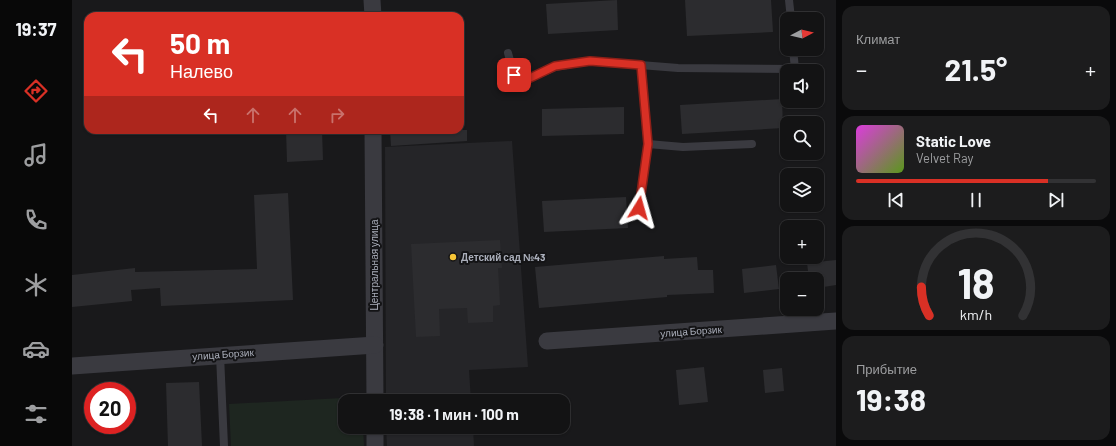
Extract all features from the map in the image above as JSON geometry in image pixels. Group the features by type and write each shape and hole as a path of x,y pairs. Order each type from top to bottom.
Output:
{"street":[{"path":"372,0 372,12"},
{"name":"Центральная улица","path":"373,134 375,394"},
{"name":"улица Борзик","path":"546,341 836,321"},
{"name":"улица Борзик","path":"72,366 375,345"},
{"path":"375,434 375,446"}],"lane":[{"path":"789,0 790,12"},
{"path":"508,53 514,75 530,78 555,66 590,61 678,68 795,69 794,56"},
{"path":"639,208 648,144 641,65"},
{"path":"648,144 682,147 752,144"},
{"path":"220,355 224,446"}],"shaded area":[{"name":"Детский сад №43","path":"512,141 528,367 469,370 471,394 386,394 385,147"},
{"path":"338,398 338,434 363,434 364,446 231,446 229,404"},
{"path":"386,434 473,434 474,446 387,446"}],"building":[{"path":"617,0 618,30 548,34 546,4"},
{"path":"685,0 771,0 773,32 687,36"},
{"path":"780,99 780,108 782,108 783,116 780,116 780,128 682,134 680,105"},
{"path":"624,107 624,134 542,136 542,109"},
{"path":"464,130 467,130 467,141 391,146 390,134 464,134"},
{"path":"286,134 322,134 323,160 287,162"},
{"path":"288,193 293,300 161,306 160,288 131,290 132,301 72,307 72,275 135,268 135,272 257,269 254,195"},
{"path":"626,197 628,228 544,232 542,201"},
{"path":"500,240 502,268 498,268 500,305 493,306 493,322 468,323 467,308 439,309 440,336 416,337 411,244"},
{"path":"664,256 664,259 697,257 698,270 713,270 714,293 667,295 667,297 539,308 535,267"},
{"path":"836,260 836,285 824,287 824,272 808,272 807,264 824,264 824,261"},
{"path":"776,265 779,289 744,293 742,269"},
{"path":"704,367 708,402 679,405 676,370"},
{"path":"782,368 784,391 765,393 763,370"},
{"path":"199,382 202,446 168,446 166,383"}],"place":[{"name":"Детский сад №43","path":"453,257"}],"route":[{"path":"514,75 530,78 555,66 590,61 641,65 648,144 639,208"}]}
